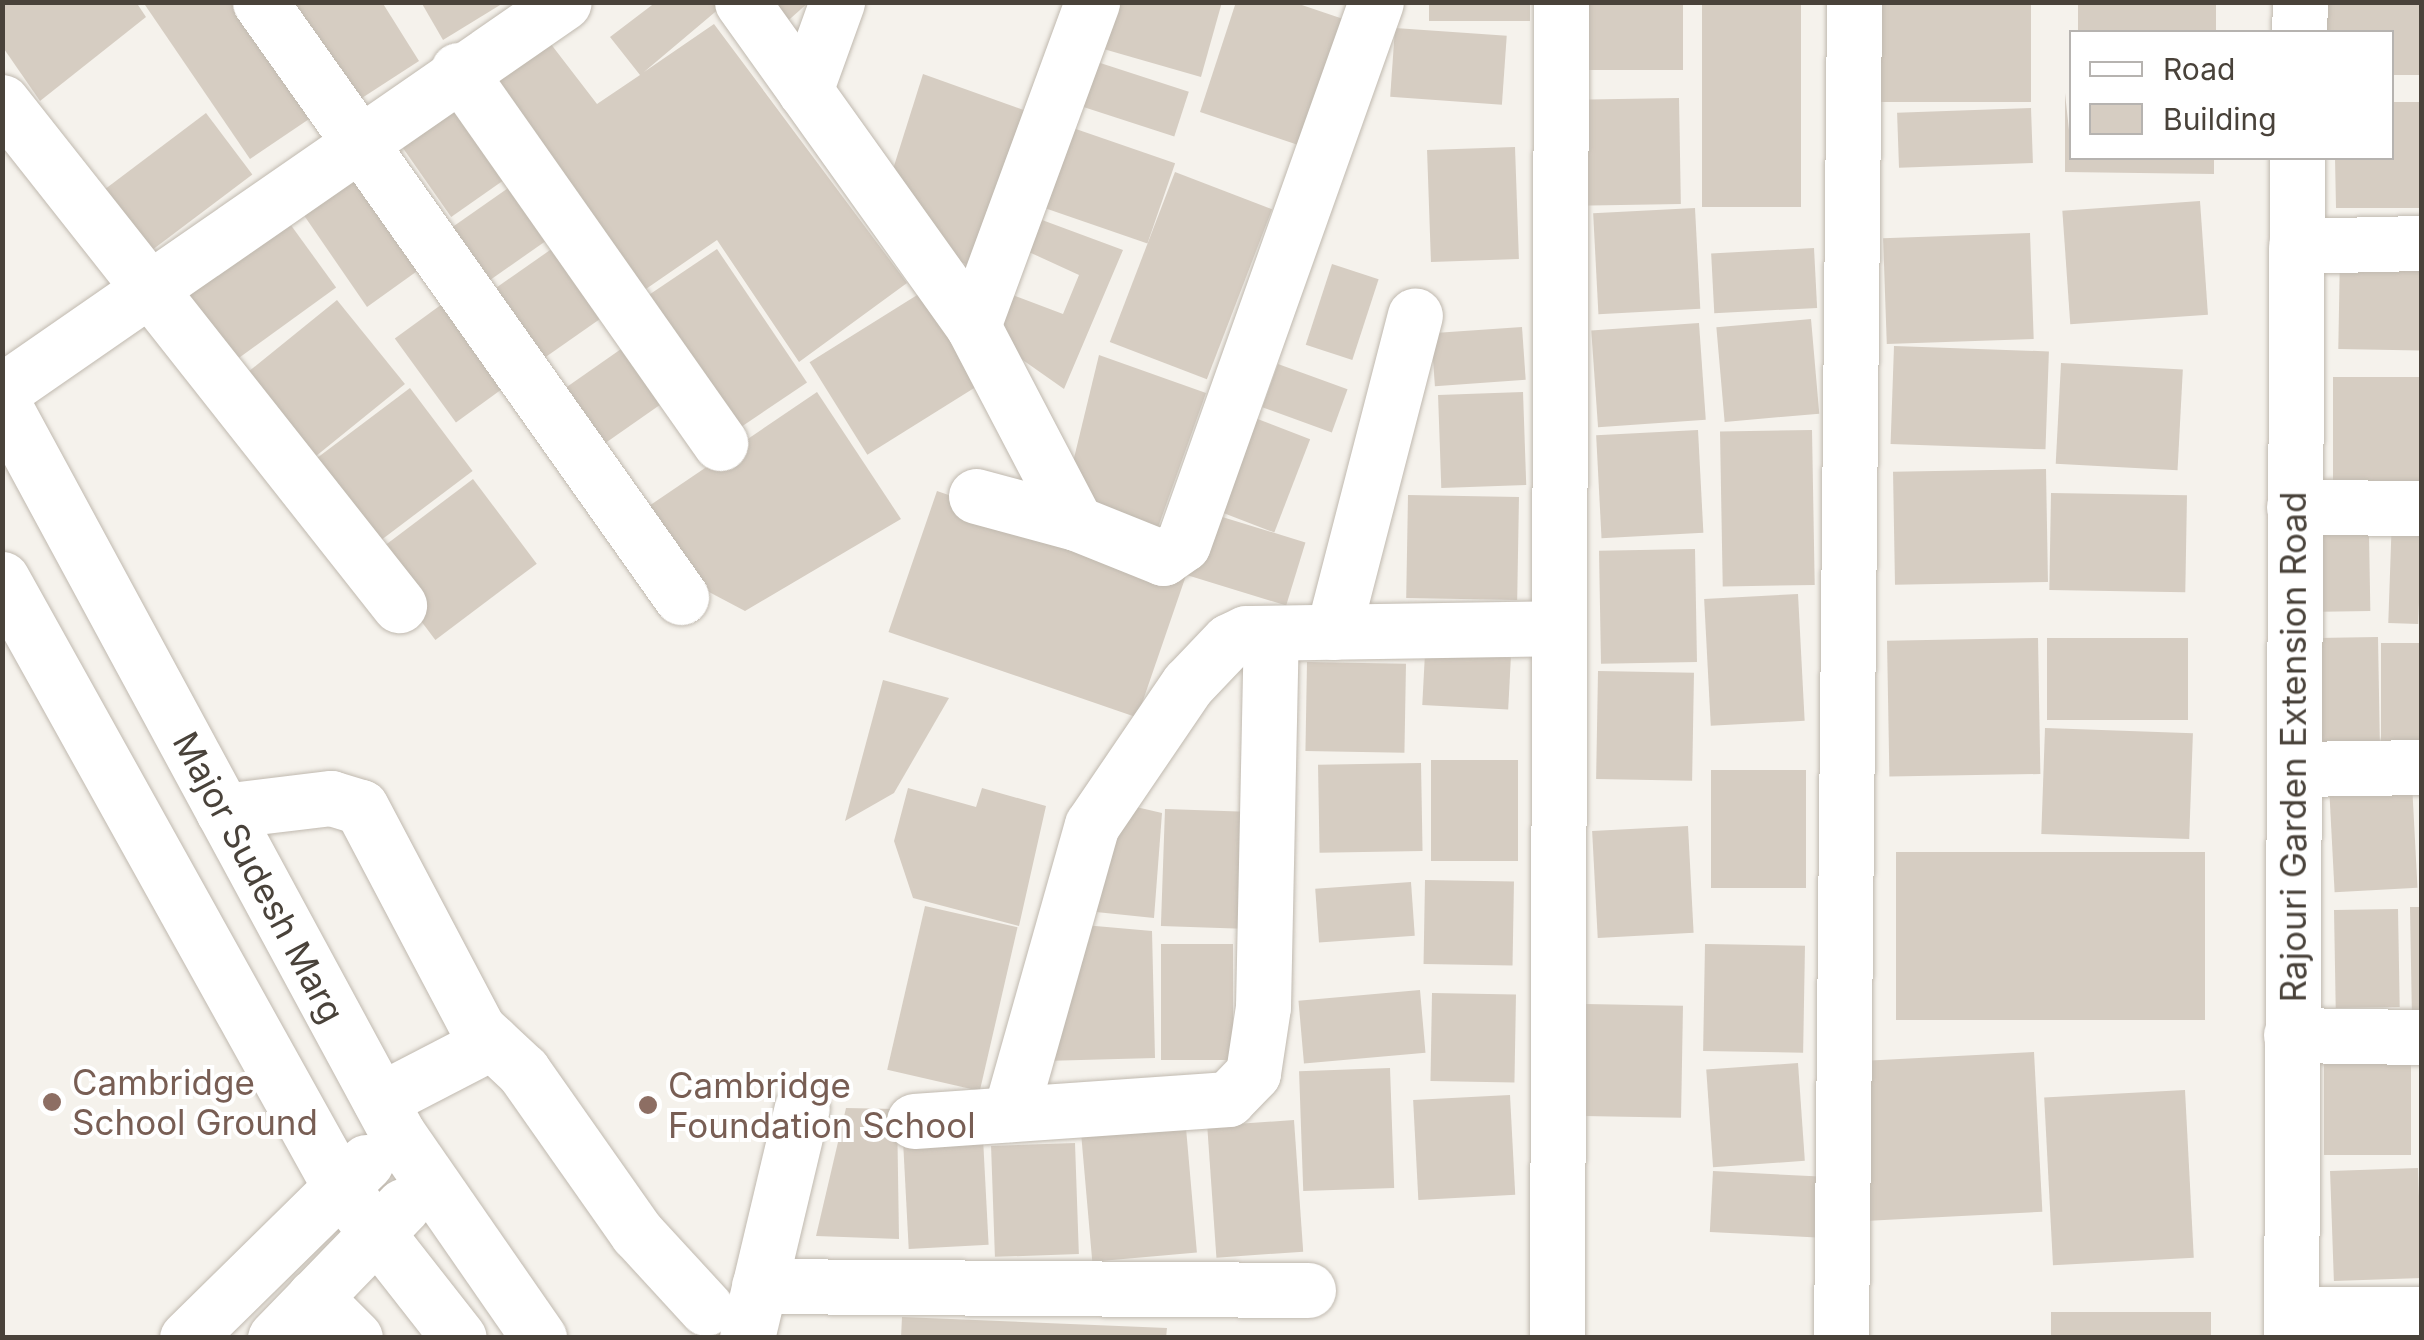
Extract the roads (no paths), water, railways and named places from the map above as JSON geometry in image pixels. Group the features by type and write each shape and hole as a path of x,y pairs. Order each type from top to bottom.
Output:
{"street":[{"path":"260,2 681,598"},
{"path":"742,2 973,326 1076,523"},
{"path":"805,90 837,2"},
{"path":"973,326 1092,2"},
{"path":"976,496 1076,523 1163,558 1180,550 1376,2"},
{"path":"1557,1338 1561,2"},
{"path":"1841,1338 1854,2"},
{"path":"2274,2 2274,30"},
{"path":"2300,2 2300,30"},
{"path":"2,391 149,297 549,6"},
{"path":"458,70 720,443"},
{"path":"2,102 149,297 399,605"},
{"name":"Rajouri Garden Extension Road","path":"2272,160 2281,1330"},
{"name":"Rajouri Garden Extension Road","path":"2281,1330 2296,769 2297,160"},
{"path":"2296,246 2422,244"},
{"path":"1332,632 1414,315"},
{"name":"Major Sudesh Marg","path":"2,402 389,1117 540,1338"},
{"path":"2294,507 2422,508"},
{"path":"2,579 340,1185 459,1338"},
{"path":"1010,1114 1092,825 1209,660 1246,633 1559,628"},
{"path":"914,1121 1228,1098 1253,1074 1263,1007 1271,632"},
{"path":"2296,769 2422,767"},
{"path":"224,811 350,798 445,978 492,1042 668,1274 737,1310 1308,1290"},
{"path":"2291,1034 2422,1037"},
{"path":"188,1338 340,1185 389,1117 492,1042"},
{"path":"737,1310 802,1108"},
{"path":"276,1338 375,1232 430,1180"},
{"path":"314,1297 355,1338"},
{"path":"2281,1330 2422,1314"}],"place":[{"name":"Cambridge School Ground","path":"52,1102"},
{"name":"Cambridge Foundation School","path":"648,1105"}]}
